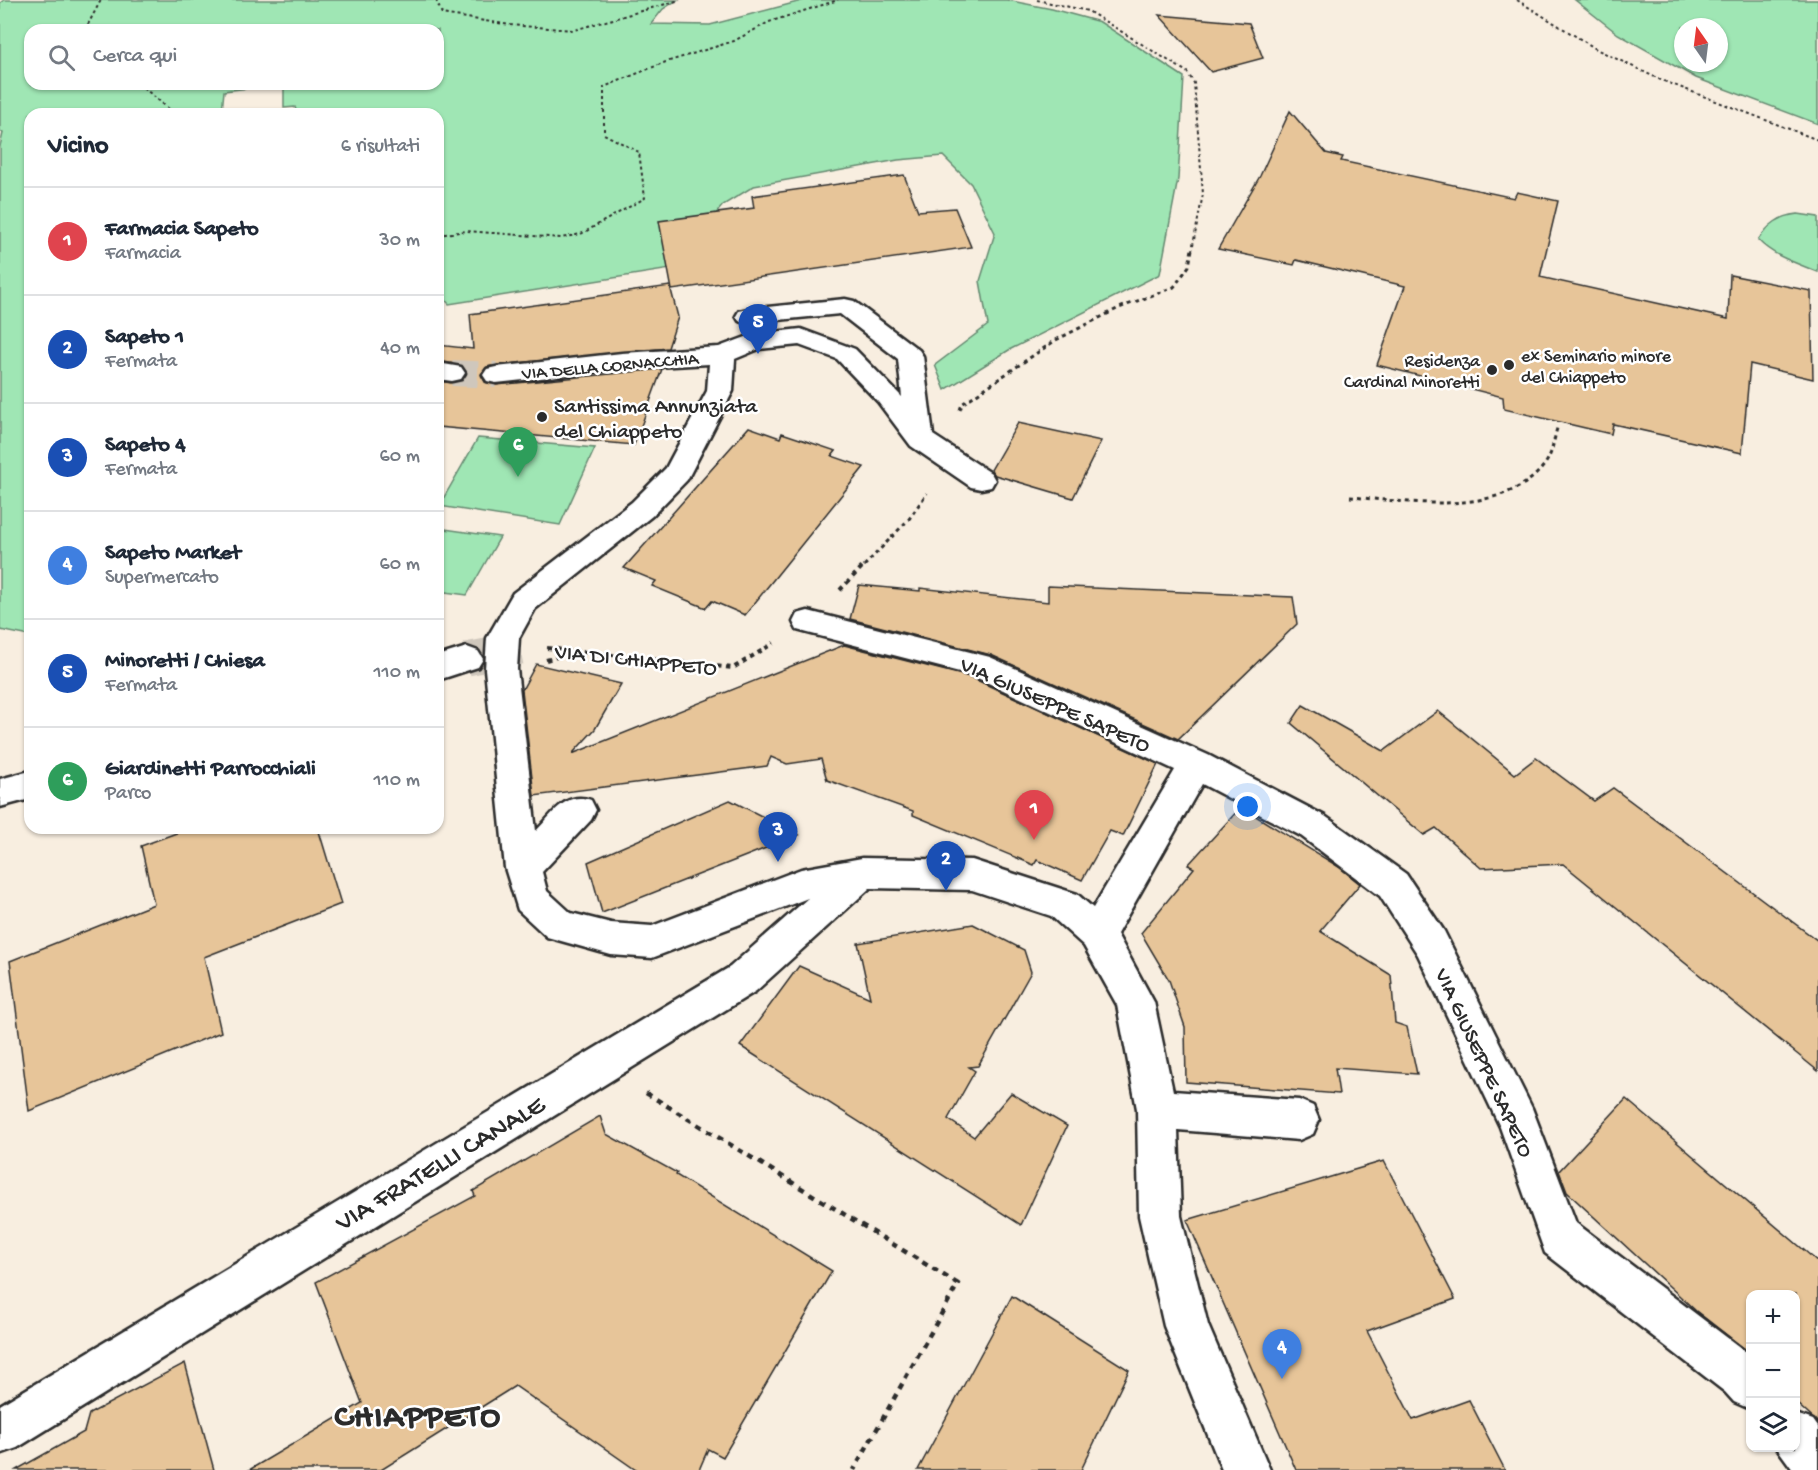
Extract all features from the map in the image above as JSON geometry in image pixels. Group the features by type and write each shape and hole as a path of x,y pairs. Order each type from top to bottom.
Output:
{"street":[{"path":"748,316 845,306 910,356 921,440 981,480"},
{"name":"VIA DELLA CORNACCHIA","path":"496,375 622,361 723,355 754,342 801,337 846,354 887,396 921,440"},
{"path":"723,355 720,391 677,473 642,509 524,601 503,638 501,669 523,868 531,899 560,926 611,939 652,942 801,884 862,873 972,875 1064,905 1097,934 1135,1002 1158,1108 1160,1216 1186,1326 1246,1470"},
{"name":"VIA GIUSEPPE SAPETO","path":"808,622 979,665 1196,765 1313,826 1393,885 1431,943 1518,1122 1560,1238 1746,1382"},
{"path":"1097,934 1196,765"},
{"path":"0,793 24,787"},
{"path":"523,868 579,810"},
{"name":"VIA FRATELLI CANALE","path":"0,1431 599,1064 743,979 862,873"},
{"path":"1158,1108 1299,1120"},
{"path":"1800,1442 1818,1463"}],"path":[{"path":"88,24 100,0"},
{"path":"436,0 441,14 510,25 574,30 680,0"},
{"path":"444,235 466,231 561,238 581,234 645,198 639,152 604,134 604,87 663,63 734,41 769,22 838,0"},
{"path":"950,458 962,404 1056,340 1119,308 1174,286 1189,266 1203,194 1194,83 1187,72 1088,11 1036,0"},
{"path":"1517,0 1598,50 1661,80 1818,140"},
{"path":"148,90 169,108"},
{"path":"1350,497 1469,502 1521,489 1546,464 1558,425"},
{"name":"VIA DI CHIAPPETO","path":"539,648 583,650 733,668 808,622 909,519 950,458"},
{"path":"599,1064 958,1284 854,1470"}],"green space":[{"path":"4,0 677,0 663,9 651,24 710,25 805,0 1007,0 1052,9 1100,22 1184,77 1178,179 1160,274 1009,350 945,390 935,365 988,325 980,281 995,233 971,184 943,156 898,160 754,186 723,205 699,234 715,262 449,304 444,299 444,108 284,108 284,90 444,90 444,24 24,24 24,90 232,90 224,91 222,108 24,108 24,635 0,630 0,146 3,133 0,131 0,3"},
{"path":"1575,0 1818,0 1818,124 1685,72 1728,72 1728,18 1674,18 1674,66 1618,34"},
{"path":"1798,214 1818,217 1818,272 1778,255 1758,240 1775,222"},
{"path":"478,438 595,448 560,525 444,507 444,497"},
{"path":"444,529 500,537 467,595 444,592"}],"building":[{"path":"1159,15 1249,23 1263,58 1211,72"},
{"path":"1290,111 1326,153 1343,157 1341,161 1514,198 1517,192 1558,201 1540,277 1728,319 1730,275 1811,291 1813,379 1750,364 1742,453 1613,424 1611,434 1504,409 1503,397 1377,365 1405,286 1296,260 1294,265 1218,249 1260,176"},
{"path":"904,175 918,211 955,208 971,247 672,290 659,221 754,208 752,196"},
{"path":"670,286 678,317 668,348 496,365 487,367 481,374 485,382 496,385 662,369 634,445 444,428 444,382 461,381 467,374 461,365 444,362 444,346 473,349 470,314"},
{"path":"1018,423 1101,441 1073,498 995,475 991,470"},
{"path":"749,427 780,438 782,433 836,451 832,456 864,467 745,615 712,601 706,608 652,586 656,581 624,568"},
{"path":"859,585 920,591 920,588 1048,602 1048,586 1293,597 1297,624 1178,739 991,655 850,619"},
{"path":"844,645 970,677 1158,764 1123,836 1110,831 1082,880 1037,860 1034,865 913,815 913,811 827,780 821,759 787,764 771,757 767,766 534,796 522,690 536,664 621,684 595,729 572,754"},
{"path":"1303,705 1384,751 1438,711 1515,774 1536,758 1594,801 1613,788 1818,941 1818,1071 1563,864 1481,868 1436,828 1424,835 1291,723"},
{"path":"730,800 799,835 602,913 588,862"},
{"path":"1241,807 1339,867 1360,884 1320,931 1391,975 1395,1023 1407,1027 1417,1074 1335,1068 1339,1094 1186,1082 1185,1027 1169,980 1141,933 1194,868 1188,865"},
{"path":"174,834 320,834 341,904 204,957 221,1032 29,1111 10,961 154,904 141,846"},
{"path":"973,924 1024,950 1031,972 978,1066 969,1067 975,1071 948,1119 974,1137 1011,1093 1067,1126 1021,1225 740,1046 799,966 870,998 858,943"},
{"path":"1626,1099 1818,1262 1818,1423 1800,1407 1800,1290 1746,1290 1746,1350 1696,1311 1567,1192 1559,1171"},
{"path":"600,1116 606,1134 677,1173 676,1175 832,1271 723,1457 708,1449 699,1470 636,1470 515,1386 381,1470 249,1470 362,1403 316,1282 475,1196 473,1191"},
{"path":"1384,1161 1455,1299 1367,1331 1413,1420 1469,1400 1505,1470 1296,1470 1187,1220"},
{"path":"1012,1296 1129,1370 1081,1470 918,1470"},
{"path":"185,1363 214,1470 16,1470 84,1432 89,1414"}],"tunnel":[{"path":"452,373 496,375"},
{"path":"467,659 520,648"}],"place":[{"name":"Minoretti / Chiesa","path":"758,354"},
{"name":"ex Seminario minore del Chiappeto","path":"1509,365"},
{"name":"Residenza Cardinal Minoretti","path":"1492,370"},
{"name":"Santissima Annunziata del Chiappeto","path":"542,417"},
{"name":"Giardinetti Parrocchiali","path":"518,477"},
{"name":"Farmacia Sapeto","path":"1034,840"},
{"name":"Sapeto 4","path":"778,862"},
{"name":"Sapeto 1","path":"946,891"},
{"name":"Sapeto Market","path":"1282,1379"}],"district":[{"name":"CHIAPPETO","path":"418,1413"}]}
